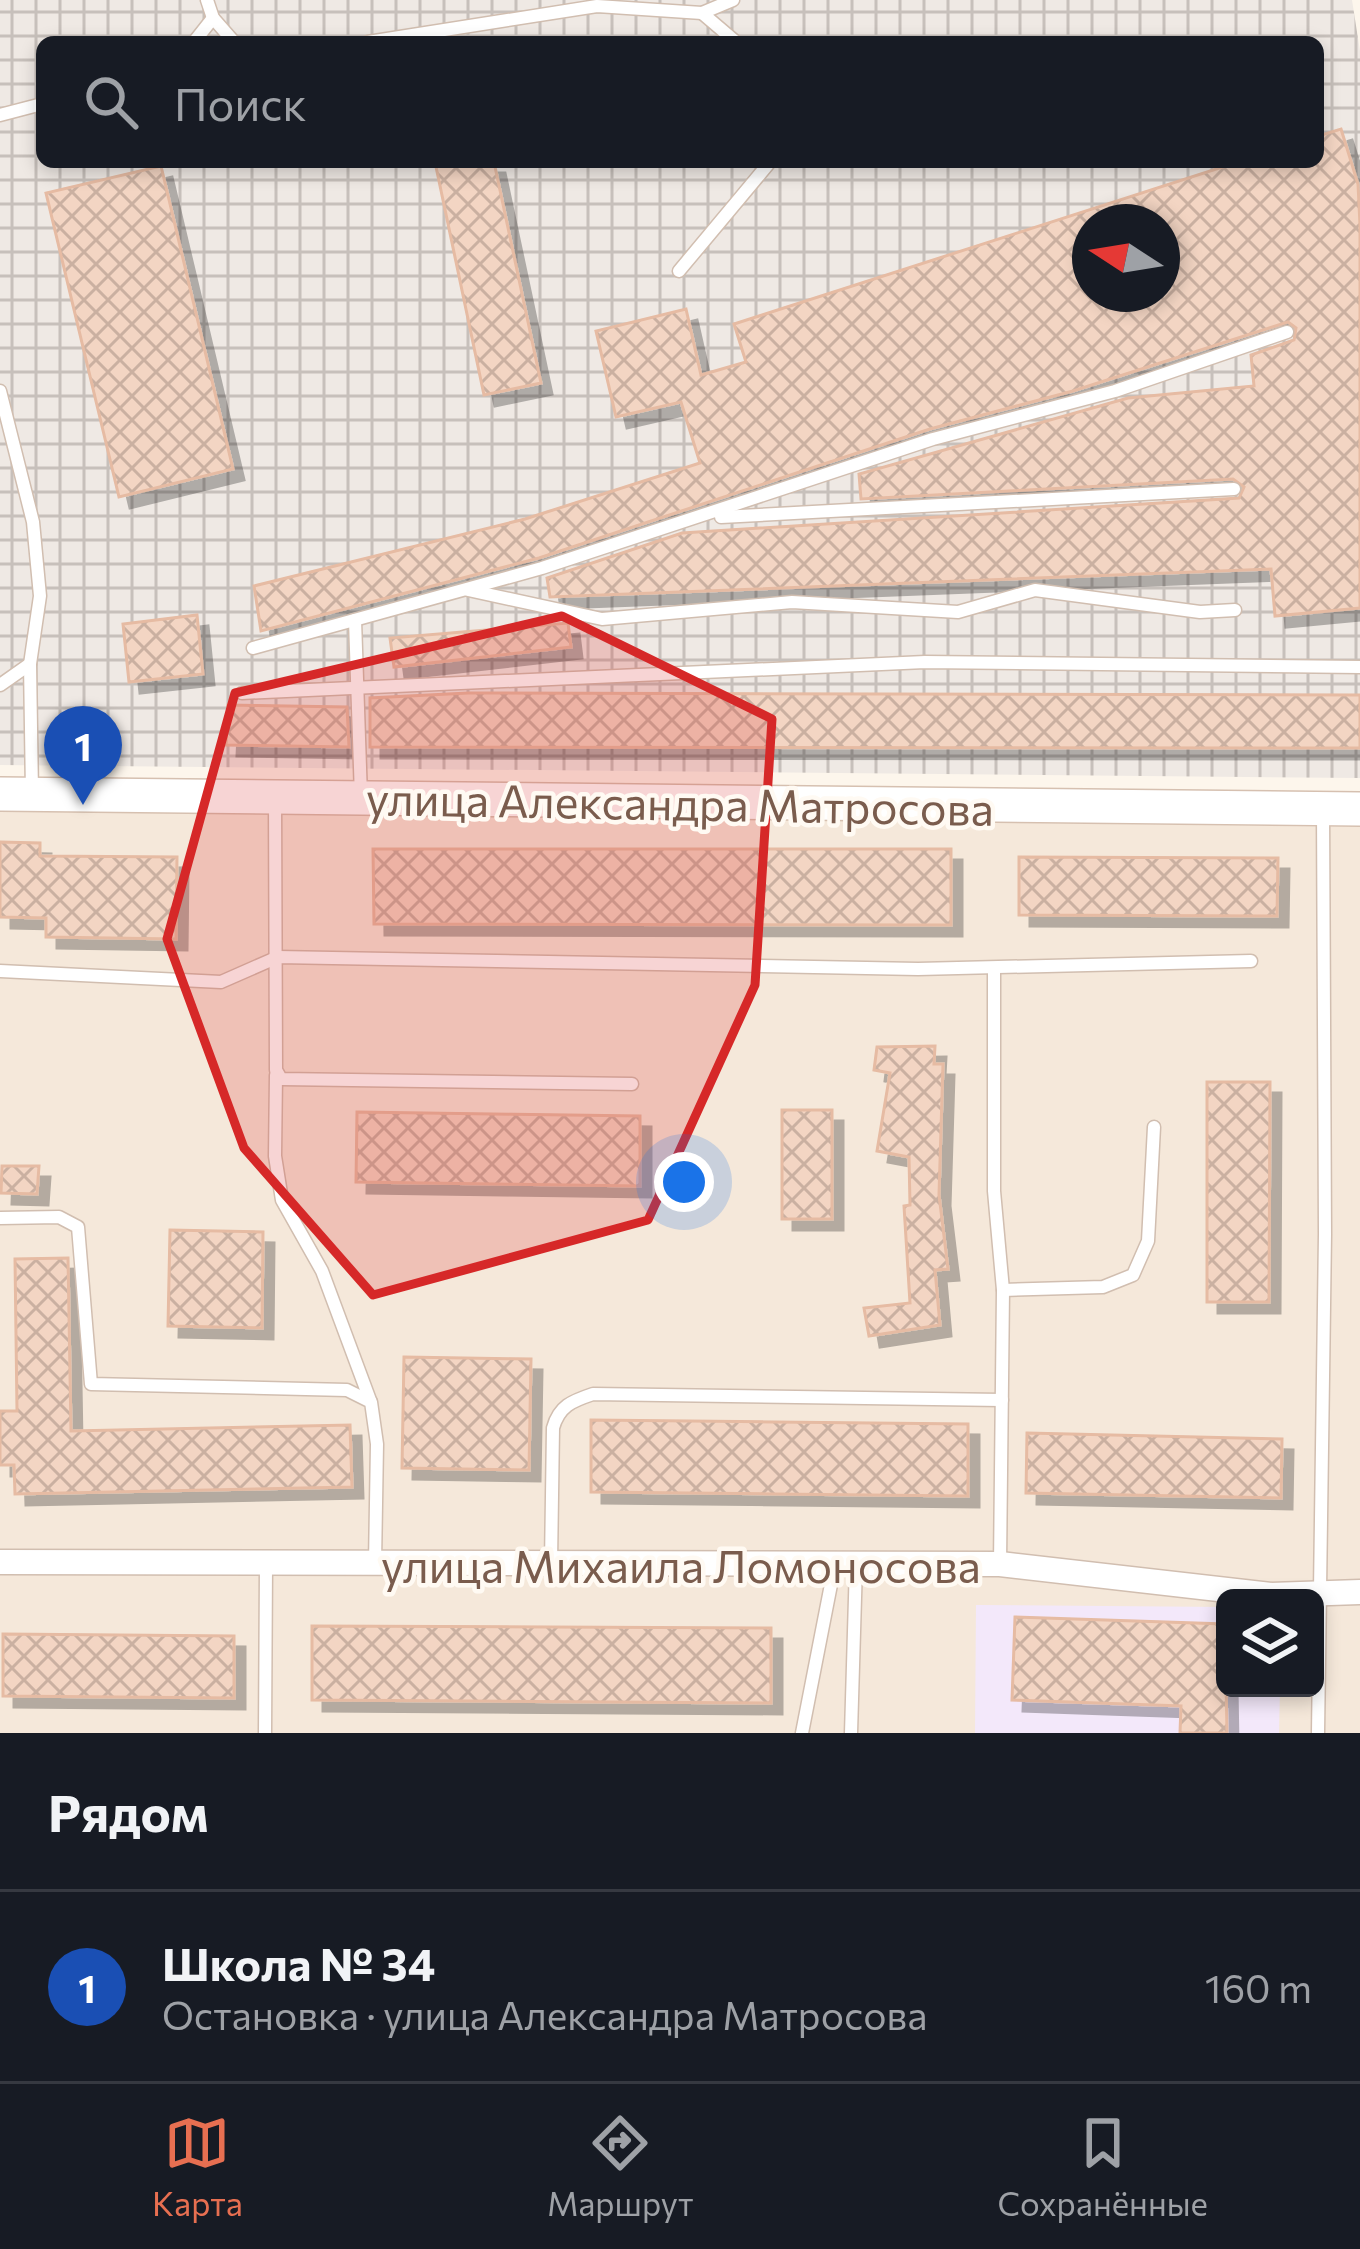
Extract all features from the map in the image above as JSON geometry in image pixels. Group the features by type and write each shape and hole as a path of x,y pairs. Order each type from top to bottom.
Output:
{"street":[{"name":"улица Александра Матросова","path":"16,795 1360,809"},
{"name":"улица Михаила Ломоносова","path":"0,1562 1000,1564 1218,1589"},
{"name":"улица Михаила Ломоносова","path":"1324,1593 1360,1592"}],"lane":[{"path":"207,0 213,18 230,36"},
{"path":"406,36 596,6 702,13 734,0"},
{"path":"702,13 729,36"},
{"path":"199,36 213,18"},
{"path":"0,115 36,106"},
{"path":"679,271 765,168"},
{"path":"253,648 702,518 933,439 1115,391 1287,332"},
{"path":"0,391 35,540 40,596 16,795"},
{"path":"702,518 1234,489"},
{"path":"466,589 602,619 793,602 958,612 1035,590 1186,611 1235,610"},
{"path":"355,620 361,798"},
{"path":"242,693 926,662 1360,667"},
{"path":"0,685 30,664"},
{"path":"274,797 275,1156 282,1200 322,1271 371,1402 377,1444 375,1563"},
{"path":"1323,809 1323,1589"},
{"path":"0,971 221,982 278,957 994,968 1251,961"},
{"path":"994,968 994,1191 1003,1290 1000,1564"},
{"path":"276,1070 287,1083 632,1084"},
{"path":"1003,1290 1102,1287 1133,1275 1148,1240 1154,1127"},
{"path":"0,1218 68,1218 78,1227 91,1384 347,1390 371,1402"},
{"path":"551,1564 553,1428 556,1414 578,1399 593,1394 1002,1400"},
{"path":"802,1733 846,1564"},
{"path":"846,1564 851,1733"},
{"path":"265,1733 266,1565"},
{"path":"1318,1733 1319,1697"}],"highlighted area":[{"path":"562,616 772,719 755,985 648,1220 373,1295 244,1148 167,939 235,693"}],"shaded area":[{"path":"0,0 1352,0 1360,51 1360,778 0,765"},
{"path":"0,811 1360,827 1360,1733 0,1733"},
{"path":"976,1605 1216,1607 1216,1697 1280,1697 1279,1733 975,1733"}],"building":[{"path":"1341,129 1358,184 1360,225 1360,608 1275,616 1271,569 550,597 547,578 682,533 1239,498 1244,487 1233,479 861,499 859,474 1128,398 1254,386 1251,355 1294,340 1296,328 1288,322 1073,391 930,429 539,558 261,631 254,586 525,519 700,463 681,402 616,417 596,331 686,309 701,375 746,362 734,324 1072,215 1072,312 1180,312 1180,204 1107,204 1219,168 1324,168 1324,134"},
{"path":"161,168 233,469 119,497 46,193"},
{"path":"436,168 495,168 541,383 484,395"},
{"path":"197,615 203,674 129,682 123,624"},
{"path":"568,623 571,647 394,667 390,638"},
{"path":"468,693 1360,695 1360,748 370,747 370,698"},
{"path":"228,705 347,707 349,747 226,745"},
{"path":"0,842 40,843 40,856 177,857 176,939 46,937 46,918 0,917"},
{"path":"373,849 951,849 951,925 374,924"},
{"path":"1019,857 1278,858 1277,916 1019,915"},
{"path":"935,1046 934,1064 943,1064 939,1195 948,1269 935,1270 940,1325 869,1336 864,1308 910,1303 904,1206 910,1205 909,1157 877,1151 890,1073 874,1070 877,1047"},
{"path":"1207,1082 1270,1082 1269,1302 1207,1302"},
{"path":"782,1110 832,1110 832,1219 782,1219"},
{"path":"357,1112 640,1116 640,1186 356,1182"},
{"path":"2,1166 39,1166 37,1194 1,1193"},
{"path":"170,1230 263,1232 262,1328 168,1326"},
{"path":"68,1258 71,1431 350,1425 352,1487 15,1494 14,1465 0,1465 0,1411 17,1411 15,1259"},
{"path":"404,1357 531,1359 529,1470 402,1468"},
{"path":"591,1420 968,1424 968,1496 591,1492"},
{"path":"1027,1433 1282,1439 1281,1498 1026,1493"},
{"path":"1015,1617 1216,1624 1216,1697 1226,1697 1227,1733 1180,1733 1181,1706 1012,1700"},
{"path":"312,1626 771,1628 771,1703 312,1700"},
{"path":"3,1634 234,1636 234,1698 3,1696"}],"place":[{"name":"Школа № 34","path":"83,805"}]}
